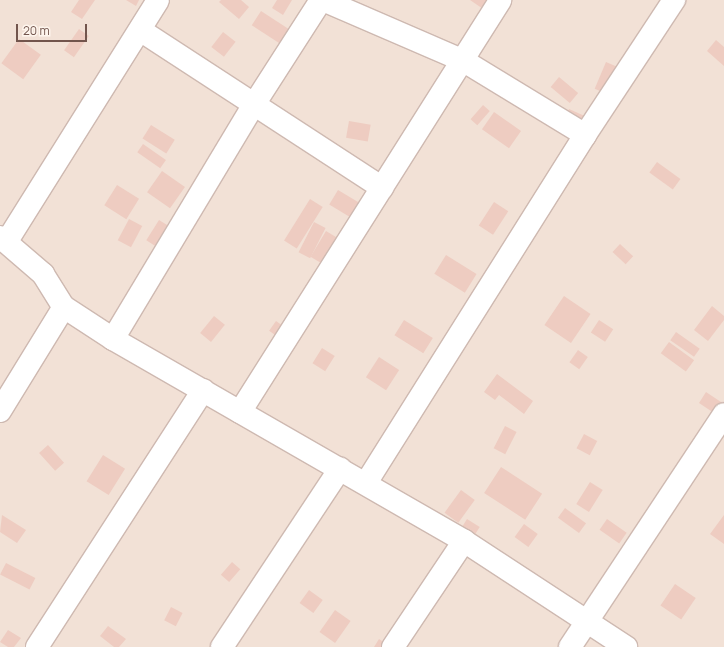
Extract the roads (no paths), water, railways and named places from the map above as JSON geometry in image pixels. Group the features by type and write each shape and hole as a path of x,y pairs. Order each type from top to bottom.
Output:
{"street":[{"path":"158,0 140,30 3,239 43,274 64,308 113,339 366,483 464,541 626,647"},
{"path":"113,339 253,106 322,0 464,61 586,135"},
{"path":"240,412 464,61 500,0"},
{"path":"366,483 586,135 674,0"},
{"path":"140,30 253,106 382,188"},
{"path":"0,411 64,308"},
{"path":"37,647 203,390"},
{"path":"570,647 724,414"},
{"path":"222,647 340,469"},
{"path":"392,647 464,541"}]}
